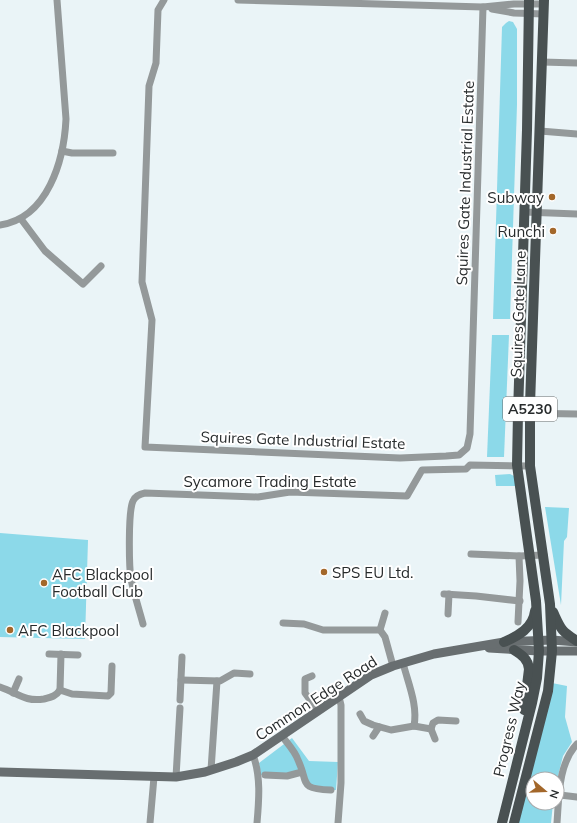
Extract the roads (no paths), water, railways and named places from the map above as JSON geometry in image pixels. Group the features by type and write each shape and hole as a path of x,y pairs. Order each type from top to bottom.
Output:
{"main road":[{"name":"Squires Gate Lane","path":"529,6 518,413 518,465 536,601 539,646"},
{"name":"Squires Gate Lane","path":"544,6 530,413 530,466 550,604 552,646"},
{"path":"504,642 519,636 532,621 536,601"},
{"path":"550,604 560,628 567,635 577,641"},
{"name":"Common Edge Road","path":"0,772 176,777 211,770 253,755 371,675 393,666 434,654 504,642 552,646 577,641"},
{"name":"Common Edge Road","path":"472,647 514,650 539,646"},
{"name":"Progress Way","path":"502,823 537,678 539,646"},
{"name":"Common Edge Road","path":"552,646 577,651"},
{"name":"Progress Way","path":"514,823 548,691 552,646"},
{"path":"514,650 523,655 529,669 524,713 526,728"}],"street":[{"path":"0,225 21,219 32,211 40,202 48,190 62,151 66,119 57,0"},
{"name":"Squires Gate Industrial Estate","path":"164,0 158,10 156,63 149,86 142,282 152,320 145,446 400,458 459,454 467,448 470,434 484,7"},
{"path":"238,0 484,7 514,13 529,6 544,6"},
{"path":"542,62 577,63"},
{"path":"540,132 577,134"},
{"path":"62,151 72,153 113,153"},
{"path":"524,212 577,214"},
{"path":"21,219 45,251 83,284 101,266"},
{"path":"518,413 577,414"},
{"name":"Sycamore Trading Estate","path":"143,624 132,582 130,567 131,508 134,498 140,494 258,497 290,492 407,496 422,470 466,469 470,465 518,465"},
{"path":"518,465 530,466"},
{"path":"471,554 519,556 544,555"},
{"path":"518,622 520,601 519,556"},
{"path":"448,614 446,594 520,601"},
{"path":"385,613 380,630 384,637 393,666"},
{"path":"283,623 304,624 323,630 380,630"},
{"path":"319,638 323,630"},
{"path":"49,654 78,655"},
{"path":"0,687 30,700 38,700 56,695 60,690 61,654"},
{"path":"176,777 182,657"},
{"path":"403,663 414,703 414,726"},
{"path":"60,690 72,694 110,695 112,666"},
{"path":"181,680 217,681 234,673 250,674"},
{"path":"298,675 309,678 304,693 318,711"},
{"path":"13,693 19,679"},
{"path":"211,770 217,681"},
{"path":"338,823 341,783 341,705 339,697"},
{"path":"360,714 364,721 391,730 414,726 431,729"},
{"path":"435,739 431,729 433,723 438,720 456,721"},
{"path":"374,736 379,727"},
{"path":"282,736 299,760 304,780 310,788 330,790"},
{"path":"564,771 571,750 577,744"},
{"path":"253,755 258,766 259,800 257,823"},
{"path":"265,775 287,776 302,772"},
{"path":"150,823 154,777"},
{"path":"565,796 577,797"},
{"path":"557,823 558,811"}],"place":[{"name":"Subway","path":"552,197"},
{"name":"Runchi","path":"553,231"},
{"name":"SPS EU Ltd.","path":"324,572"},
{"name":"AFC Blackpool Football Club","path":"44,583"},
{"name":"AFC Blackpool","path":"10,630"}]}
